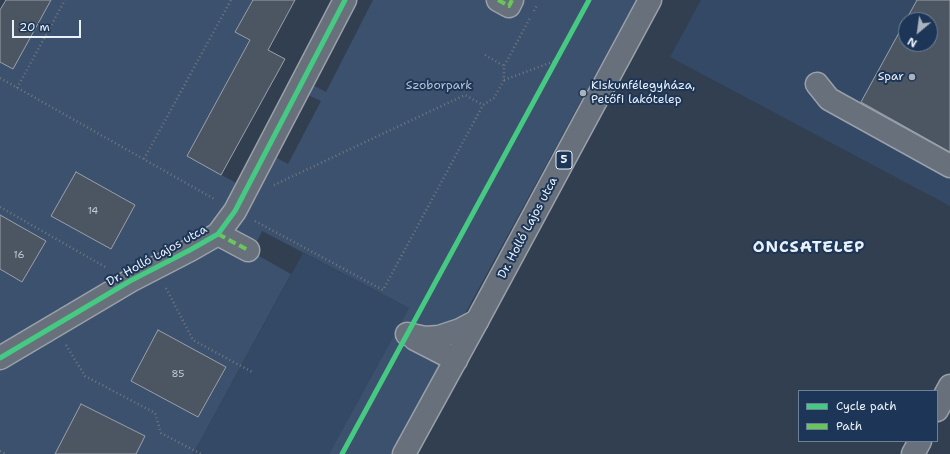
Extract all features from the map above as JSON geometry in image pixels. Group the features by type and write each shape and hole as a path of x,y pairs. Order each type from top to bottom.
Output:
{"street":[{"name":"Dr. Holló Lajos utca","path":"0,358 130,281 218,234 238,206 345,0"},
{"path":"498,0 509,6 512,0"},
{"name":"Dr. Holló Lajos utca","path":"404,454 478,320 650,0"},
{"path":"817,84 829,99 950,166"},
{"name":"Dr. Holló Lajos utca","path":"218,234 248,250"},
{"path":"456,360 407,334 425,338 439,337 460,330 478,320"},
{"path":"938,408 950,386"},
{"path":"913,454 919,442"}],"path":[{"path":"17,88 65,0"},
{"path":"144,160 231,0"},
{"path":"0,78 144,160 238,206 383,290 483,105 494,98 504,80 504,66 537,4"},
{"path":"485,55 504,66"},
{"path":"552,68 559,55"},
{"path":"504,80 556,61"},
{"path":"238,206 466,95 483,105"},
{"path":"0,206 130,281"},
{"path":"156,268 193,340 252,372"},
{"path":"54,326 85,376 155,413 161,433 201,454"},
{"path":"0,451 6,454"}],"shaded area":[{"path":"701,0 950,0 950,206 670,57"},
{"path":"303,253 409,308 329,454 193,454"}],"green space":[{"name":"Szoborpark","path":"51,0 253,0 235,32 250,41 187,156 247,189 266,152 288,164 321,101 298,90 303,80 326,92 373,0 636,0 455,332 468,339 405,454 329,454 409,308 262,231 252,252 291,274 193,454 0,454 0,62"}],"building":[{"path":"6,0 51,0 13,69 0,62 0,10"},
{"path":"253,0 295,0 268,50 285,59 221,175 187,156 250,40 235,32"},
{"name":"Spar","path":"917,0 950,0 950,152 861,102 898,35 898,52 938,52 938,12 910,12"},
{"path":"76,172 135,205 111,249 51,216"},
{"path":"0,215 46,241 22,282 0,269"},
{"path":"158,330 226,367 198,417 131,381"},
{"path":"81,404 145,436 136,454 55,454"}],"marked path":[{"path":"498,0 509,6 512,0"},
{"path":"218,234 248,250"}],"cycle path":[{"path":"0,358 130,281 218,234 235,211 345,0"},
{"path":"342,454 589,0"}],"place":[{"name":"Spar","path":"912,77"},
{"name":"Kiskunfélegyháza, Petőfi lakótelep","path":"583,93"}],"district":[{"name":"ONCSATELEP","path":"809,248"}]}
